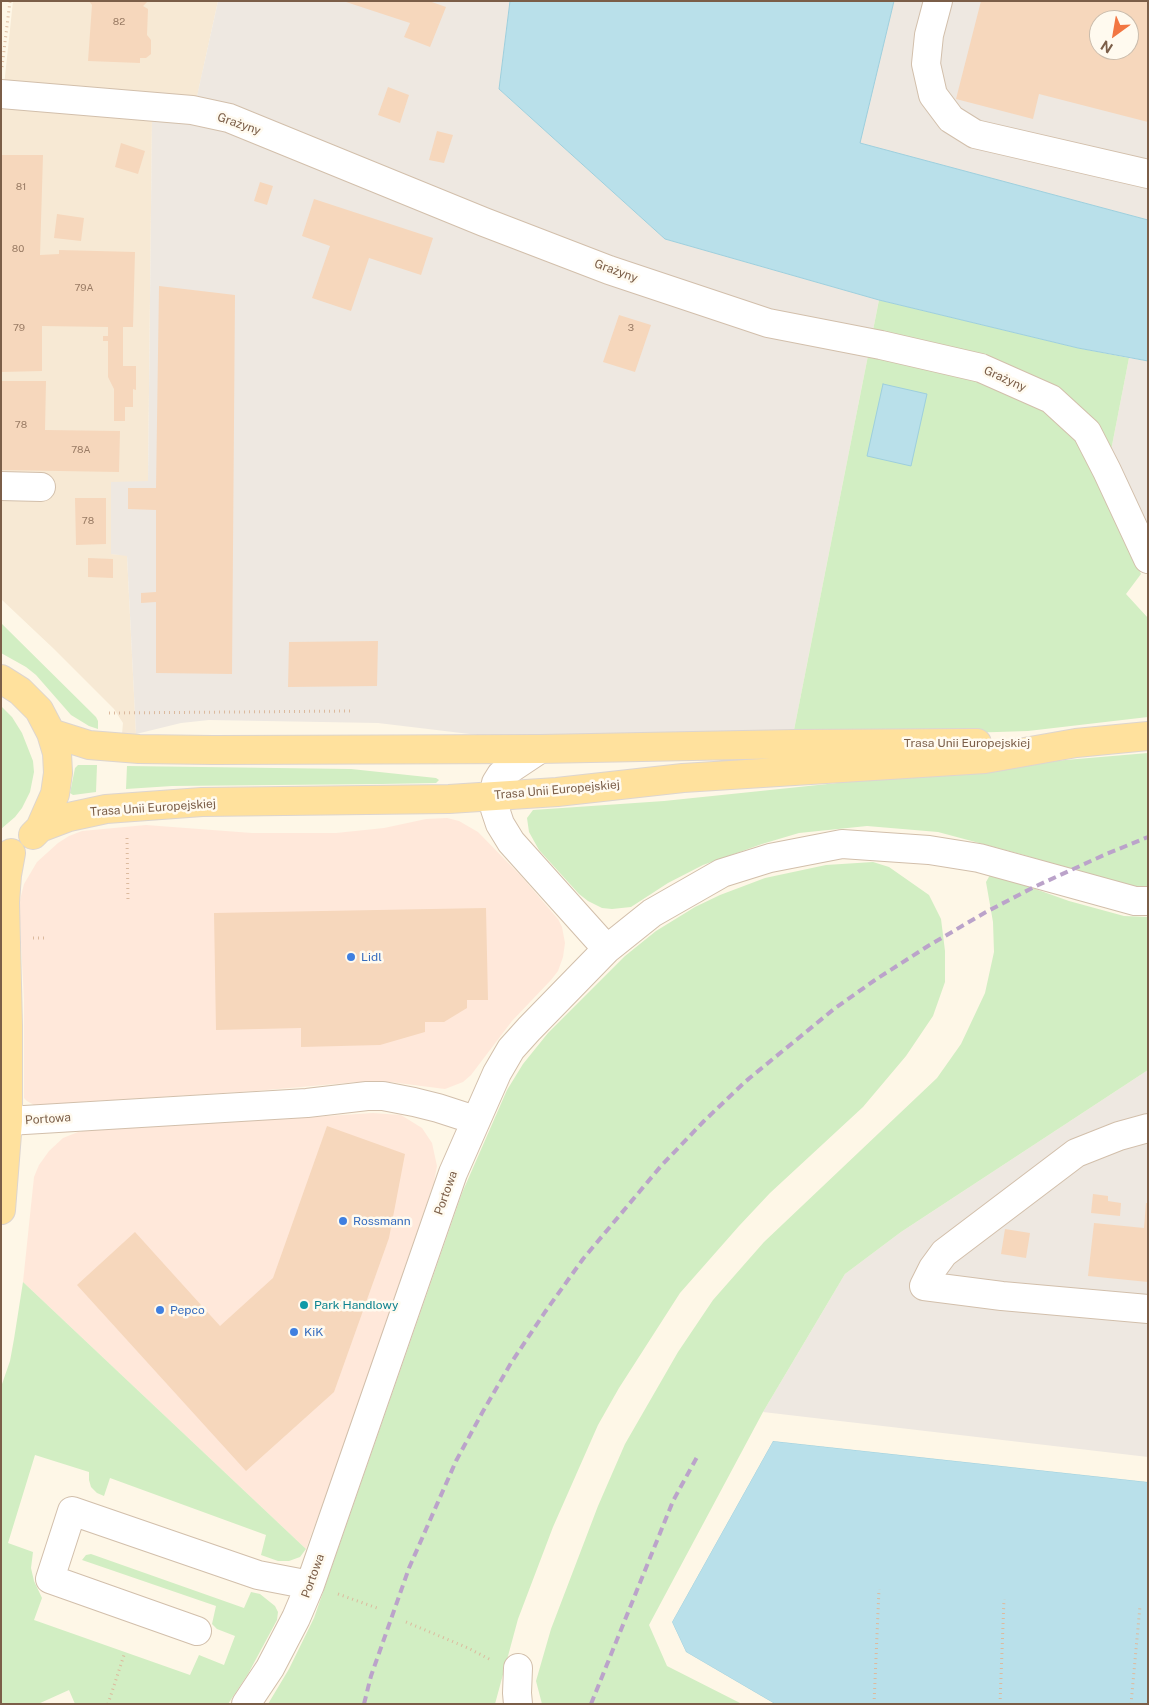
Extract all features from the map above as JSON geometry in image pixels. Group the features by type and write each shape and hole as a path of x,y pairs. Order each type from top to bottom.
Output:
{"main road":[{"path":"1,679 30,700 38,710 51,733 56,753 58,774 55,794 40,828 6,855 8,1121 1,1210"},
{"name":"Trasa Unii Europejskiej","path":"51,733 89,746 213,750 1076,743"},
{"name":"Trasa Unii Europejskiej","path":"40,828 69,817 106,809 202,802 398,801 557,792 683,778 985,759 1076,743 1148,736"}],"street":[{"path":"938,1 929,35 926,64 933,95 951,120 975,134 1148,174"},
{"name":"Grażyny","path":"1,94 192,110 229,118 610,270 768,323 981,368 1051,399 1087,432 1148,559"},
{"path":"1,486 41,487"},
{"path":"540,748 501,775 496,783 494,796 495,810 500,824 511,842 606,950"},
{"path":"475,1120 497,1073 511,1050 565,990 606,950 652,913 722,873 770,858 842,844 929,850 979,858 1135,901 1148,901"},
{"name":"Portowa","path":"8,1121 204,1108 307,1104 367,1096 383,1096 414,1102 475,1120 453,1172 321,1588 296,1618 270,1668 246,1704"},
{"path":"1148,1128 1119,1136 1076,1153 944,1253 933,1268 924,1286 1002,1296 1148,1309"},
{"path":"197,1631 50,1579 72,1510 258,1575 321,1588"},
{"path":"518,1668 518,1704"}],"path":[{"path":"1,72 10,1"},
{"path":"109,713 354,711"},
{"path":"127,838 128,903"},
{"path":"321,1588 377,1608"},
{"path":"874,1704 879,1588"},
{"path":"1000,1704 1004,1598"},
{"path":"1131,1704 1140,1606"},
{"path":"406,1622 468,1648 495,1662 518,1668"},
{"path":"108,1704 125,1652"}],"shaded area":[{"path":"13,1 218,1 197,97 157,93 152,119 148,482 111,482 111,554 127,555 136,734 122,734 123,723 114,709 1,599 1,114"},
{"path":"218,1 510,1 499,89 665,239 879,300 793,735 478,735 378,723 209,720 181,723 136,734 127,556 111,554 111,482 148,481 152,119 157,92 197,96"},
{"path":"894,1 1148,1 1148,220 859,143"},
{"path":"1129,358 1148,361 1148,535 1107,471"},
{"path":"447,818 459,821 478,832 522,877 558,919 562,927 565,943 558,971 512,1021 471,1075 463,1082 445,1089 390,1082 358,1082 255,1091 34,1105 24,1098 24,1000 19,904 24,884 37,862 58,843 82,831 146,825 252,833 336,833 384,828 426,819"},
{"path":"1148,1070 1148,1457 763,1412 845,1274 901,1232"},
{"path":"373,1113 401,1115 422,1128 432,1143 437,1166 434,1182 338,1462 306,1549 23,1282 34,1177 39,1165 49,1151 63,1138 92,1129"}],"green space":[{"path":"879,300 1078,348 1129,358 1107,471 1113,511 1141,574 1126,594 1148,618 1148,717 1028,731 793,735"},
{"path":"1,623 96,717 98,729 71,715 36,675 1,653"},
{"path":"1,706 12,717 22,733 33,761 34,772 30,792 22,808 1,829"},
{"path":"1148,753 1148,890 1129,887 1024,855 938,832 867,826 799,833 762,844 703,865 668,883 631,907 602,908 579,894 539,850 529,832 527,818 533,810 664,801 1030,763"},
{"path":"78,765 97,765 96,792 73,795 70,793 75,768"},
{"path":"127,766 351,769 436,778 439,780 436,783 172,786 126,789"},
{"path":"873,862 889,867 929,895 941,919 945,951 945,982 933,1016 906,1056 863,1107 770,1193 680,1293 619,1388 598,1425 553,1527 518,1619 495,1704 268,1704 289,1669 314,1618 462,1193 507,1090 523,1064 548,1033 625,956 656,931 695,907 720,895 765,878 826,865"},
{"path":"990,875 1010,880 1069,901 1124,916 1148,917 1148,1070 901,1232 845,1274 763,1412 649,1625 667,1666 742,1704 542,1704 536,1681 551,1629 598,1506 625,1444 678,1352 713,1300 764,1242 937,1078 961,1044 985,993 994,952 993,922 986,882"},
{"path":"23,1282 306,1549 300,1557 289,1561 278,1561 261,1555 266,1535 110,1478 104,1496 97,1493 91,1487 89,1472 35,1455 8,1543 33,1552 31,1568 34,1581 42,1598 34,1620 190,1675 199,1655 224,1665 235,1636 217,1629 212,1624 216,1606 82,1560 86,1555 91,1554 244,1608 251,1592 260,1594 275,1606 278,1612 277,1620 248,1674 228,1704 75,1704 69,1690 38,1704 1,1704 1,1387 10,1361"}],"water":[{"path":"510,1 894,1 860,143 1148,220 1148,361 1078,348 879,300 665,239 499,89"},
{"path":"883,384 927,394 911,466 867,456"},
{"path":"773,1441 1148,1482 1148,1704 775,1704 686,1652 672,1622"}],"pier":[{"path":"772,1439 1148,1479 1148,1482 773,1441 672,1622 686,1652 775,1704 770,1704 684,1653 669,1622"}],"building":[{"path":"89,1 148,1 143,6 148,9 147,35 151,40 151,54 146,58 140,58 140,63 88,61 92,5"},
{"path":"429,1 446,7 430,47 404,37 410,23 346,2"},
{"path":"981,1 1148,1 1148,122 1039,94 1033,119 956,99"},
{"path":"388,87 409,95 400,123 378,115"},
{"path":"437,131 453,135 444,163 429,160"},
{"path":"121,143 145,151 138,174 115,167"},
{"path":"2,155 43,155 40,255 59,254 59,250 135,252 133,327 123,327 123,366 136,366 136,390 133,389 133,407 125,407 125,421 114,421 114,389 108,377 108,341 103,341 103,336 108,336 108,327 42,326 42,371 1,372"},
{"path":"260,182 273,186 267,205 254,201"},
{"path":"314,199 433,238 421,275 369,258 351,311 312,298 330,246 302,236"},
{"path":"57,214 84,218 81,241 54,238"},
{"path":"159,286 235,295 232,674 156,673 156,602 141,603 141,593 156,592 156,510 128,509 128,488 156,488"},
{"path":"619,315 651,325 635,372 603,362"},
{"path":"1,381 46,381 45,430 120,431 119,472 1,470"},
{"path":"75,498 106,498 106,544 76,545"},
{"path":"88,558 113,559 113,578 88,577"},
{"path":"378,641 377,686 288,687 289,642"},
{"name":"Lidl","path":"486,908 488,1000 467,1000 467,1008 444,1022 425,1022 425,1032 380,1045 301,1047 301,1028 216,1030 214,913"},
{"name":"Park Handlowy","path":"327,1126 405,1154 389,1238 334,1392 246,1471 77,1285 135,1232 220,1326 273,1278"},
{"path":"1093,1194 1108,1196 1108,1201 1121,1203 1120,1216 1091,1213"},
{"path":"1146,1203 1148,1203 1148,1282 1088,1276 1094,1223 1144,1228"},
{"path":"1005,1229 1030,1233 1026,1258 1001,1254"}],"railway":[{"path":"364,1704 371,1676 409,1568 456,1461 482,1413 511,1363 583,1259 661,1166 746,1081 834,1009 875,980 986,912 1034,887 1148,837"},
{"path":"591,1704 673,1501 697,1457"}],"place":[{"name":"Lidl","path":"351,957"},
{"name":"Rossmann","path":"343,1221"},
{"name":"Park Handlowy","path":"304,1305"},
{"name":"Pepco","path":"160,1310"},
{"name":"KiK","path":"294,1332"}]}
